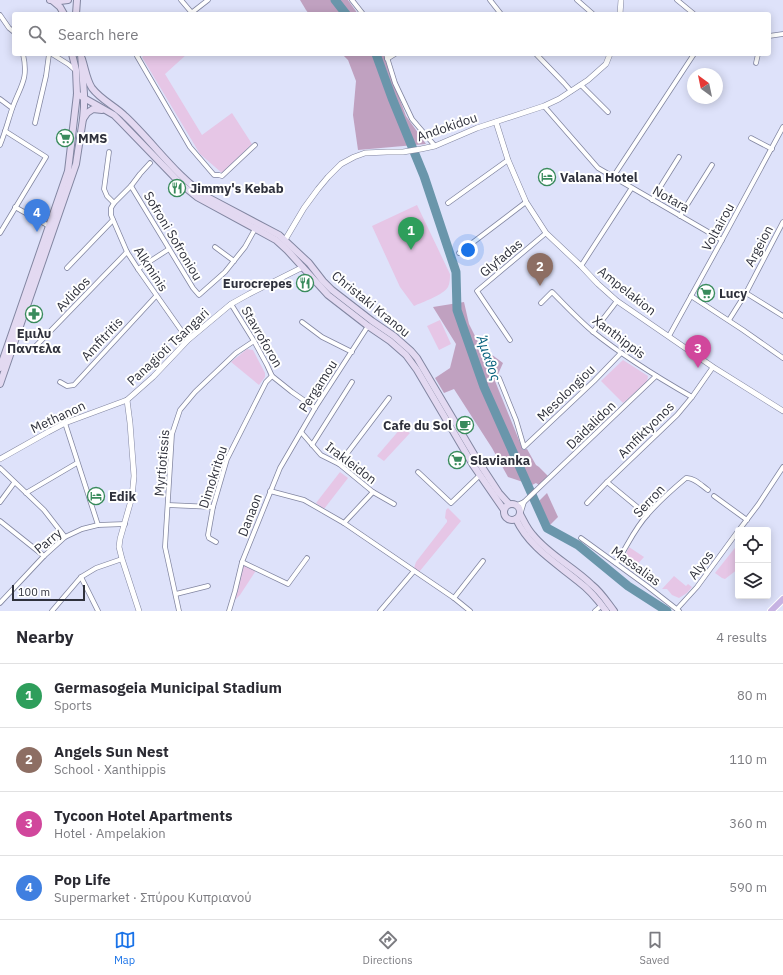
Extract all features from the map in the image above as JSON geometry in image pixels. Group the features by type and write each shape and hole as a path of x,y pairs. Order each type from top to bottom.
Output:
{"main road":[{"path":"52,0 68,0"},
{"path":"52,0 60,7 63,12"},
{"path":"76,12 77,0"},
{"path":"0,368 68,171 77,94 76,70 72,56"},
{"path":"0,384 74,171 83,119 84,98 82,57"},
{"name":"Christaki Kranou","path":"82,57 91,86 96,94 124,116 186,180 209,198 272,231 285,240 309,263 336,293 394,336 411,351 417,358 478,461 499,493 509,504"},
{"name":"Christaki Kranou","path":"77,94 120,120 189,191 206,203 276,240 328,295 399,348 412,362 480,475 504,510"},
{"path":"83,119 87,113 93,109 105,110"},
{"path":"516,520 507,519 504,515 505,507 509,504 517,505 527,527 533,536 542,545 592,584 614,611"},
{"path":"516,520 520,513"},
{"path":"516,520 523,532 538,549 588,589 606,611"},
{"path":"771,611 783,599"}],"street":[{"path":"181,0 190,12"},
{"path":"192,12 208,0"},
{"path":"352,0 361,12"},
{"path":"490,0 499,12"},
{"path":"577,0 591,12"},
{"path":"620,12 621,0"},
{"path":"677,0 692,12"},
{"path":"0,15 12,30"},
{"path":"771,36 783,34"},
{"path":"0,145 12,108 24,81 26,68 23,56"},
{"path":"35,123 46,76 49,56"},
{"path":"55,56 76,70"},
{"path":"137,56 190,147 214,175 222,176 255,145"},
{"path":"386,56 395,83 412,119 435,146"},
{"path":"538,56 571,91"},
{"name":"Andokidou","path":"285,240 304,208 318,189 341,164 365,153 403,152 435,146 477,128 544,106 559,99 588,80 606,64 609,56"},
{"path":"613,177 693,56"},
{"path":"756,63 758,56"},
{"path":"581,85 608,112"},
{"path":"0,99 12,108"},
{"name":"Notara","path":"544,106 598,168 722,240"},
{"name":"Ampelakion","path":"496,122 508,160 526,202 546,233 617,301 713,367 783,411"},
{"name":"Voltairou","path":"669,336 783,127"},
{"path":"0,233 46,158 5,131"},
{"path":"751,138 772,149"},
{"path":"109,152 104,189 107,196 114,203 131,186 150,163"},
{"path":"652,200 679,157"},
{"path":"448,203 508,160"},
{"path":"680,216 712,165"},
{"name":"Sofroni Sofroniou","path":"131,186 192,288 199,295 225,272 234,261"},
{"path":"580,266 631,188"},
{"path":"459,253 526,202"},
{"name":"Alkminis","path":"114,203 111,208 113,220 127,252 156,296 188,340"},
{"path":"15,207 49,226"},
{"path":"67,268 113,220"},
{"name":"Argeion","path":"729,320 746,293 783,222"},
{"path":"214,247 234,261 245,247 255,229"},
{"name":"Glyfadas","path":"510,340 477,292 546,233"},
{"path":"138,269 169,249"},
{"name":"Avlidos","path":"33,349 127,252"},
{"name":"Panagioti Tsangari","path":"139,611 119,547 132,497 134,476 127,400 153,377 188,340 231,304 290,275 309,263"},
{"name":"Xanthippis","path":"542,303 552,292 593,332 656,376 692,397"},
{"path":"746,293 783,316"},
{"name":"Amfitritis","path":"60,382 67,386 74,385 156,296"},
{"path":"691,296 729,320 783,358"},
{"path":"593,332 617,301"},
{"name":"Stavroforon","path":"231,304 254,341 272,376 315,408"},
{"name":"Pergamou","path":"302,322 322,337 352,352"},
{"name":"Pergamou","path":"301,432 368,326"},
{"name":"Myrtiotissis","path":"179,611 165,547 172,434 180,410 194,392 236,353 254,341"},
{"name":"Mesolongiou","path":"499,378 516,420 524,447 594,381 621,353"},
{"name":"Amfiktyonos","path":"587,503 677,416 713,367"},
{"name":"Dimokritou","path":"216,542 209,538 208,535 213,507 227,459 266,382 272,376"},
{"name":"Daidalidon","path":"524,502 656,376"},
{"path":"312,445 352,382"},
{"path":"340,464 389,398"},
{"name":"Methanon","path":"0,458 65,424 127,400"},
{"path":"65,424 98,525"},
{"name":"Irakleidon","path":"301,432 321,455 340,464 373,492 394,504"},
{"name":"Danaon","path":"229,611 242,562 270,491 280,468 301,432"},
{"path":"26,493 77,463"},
{"name":"Alyos","path":"742,527 783,467"},
{"path":"0,468 44,510 65,537"},
{"path":"418,472 451,503 480,475"},
{"name":"Serron","path":"616,563 647,514 686,478 692,479 708,490"},
{"path":"607,482 647,514"},
{"path":"0,502 14,483"},
{"path":"270,491 304,500 344,523 454,598 470,611"},
{"path":"344,523 373,492"},
{"path":"714,496 747,520"},
{"path":"517,505 524,502"},
{"path":"520,513 524,502"},
{"path":"168,505 213,507"},
{"path":"0,521 44,556"},
{"name":"Parry","path":"0,603 44,556 65,537 82,529 98,525 125,524"},
{"name":"Alyos","path":"678,610 735,536"},
{"name":"Massalias","path":"581,538 678,610"},
{"path":"242,562 288,584 307,558"},
{"path":"52,611 81,576 96,568 122,559"},
{"path":"454,598 483,561"},
{"path":"382,610 414,571"},
{"path":"81,576 98,611"},
{"path":"176,594 208,586"},
{"path":"595,611 602,606 605,599"}],"shaded area":[{"path":"300,0 348,0 357,12 308,12"},
{"path":"185,56 165,74 202,135 232,113 252,144 222,173 200,154 142,57"},
{"path":"344,56 384,56 406,116 426,144 358,150 353,115 356,81 348,60"},
{"path":"417,205 450,274 450,282 448,287 442,293 414,306 400,287 372,226"},
{"path":"464,302 469,324 480,346 503,363 495,381 523,450 527,449 536,465 548,476 539,485 536,483 532,485 508,477 492,448 454,389 444,393 435,378 450,368 456,344 433,307"},
{"path":"440,320 451,344 439,350 427,326"},
{"path":"247,349 253,350 265,373 265,377 259,385 231,362"},
{"path":"623,360 648,376 647,382 623,403 601,381"},
{"path":"401,428 410,433 384,461 377,456"},
{"path":"340,472 348,478 324,509 316,503"},
{"path":"547,493 558,517 550,525 539,501"},
{"path":"448,508 461,521 419,572 414,568 416,562 447,522 445,518 446,510"},
{"path":"629,547 644,557 635,567 626,558"},
{"path":"735,548 735,571 725,579 715,573"},
{"path":"242,562 257,569 240,595 231,604"},
{"path":"674,576 686,586 688,584 692,587 687,593 679,598 672,595 667,589 662,589"}],"waterway":[{"name":"Άμαθος","path":"335,0 344,12"},
{"name":"Άμαθος","path":"377,56 424,176 456,272 457,310 484,387 547,528 578,545 628,586 667,611"}],"place":[{"name":"MMS","path":"65,138"},
{"name":"Valana Hotel","path":"547,177"},
{"name":"Jimmy's Kebab","path":"177,188"},
{"name":"Pop Life","path":"37,232"},
{"name":"Germasogeia Municipal Stadium","path":"411,250"},
{"name":"Eurocrepes","path":"305,283"},
{"name":"Angels Sun Nest","path":"540,286"},
{"name":"Lucy","path":"706,293"},
{"name":"Εμιλυ Παντελα","path":"34,314"},
{"name":"Tycoon Hotel Apartments","path":"698,368"},
{"name":"Cafe du Sol","path":"465,425"},
{"name":"Slavianka","path":"457,460"},
{"name":"Edik","path":"96,496"}]}
